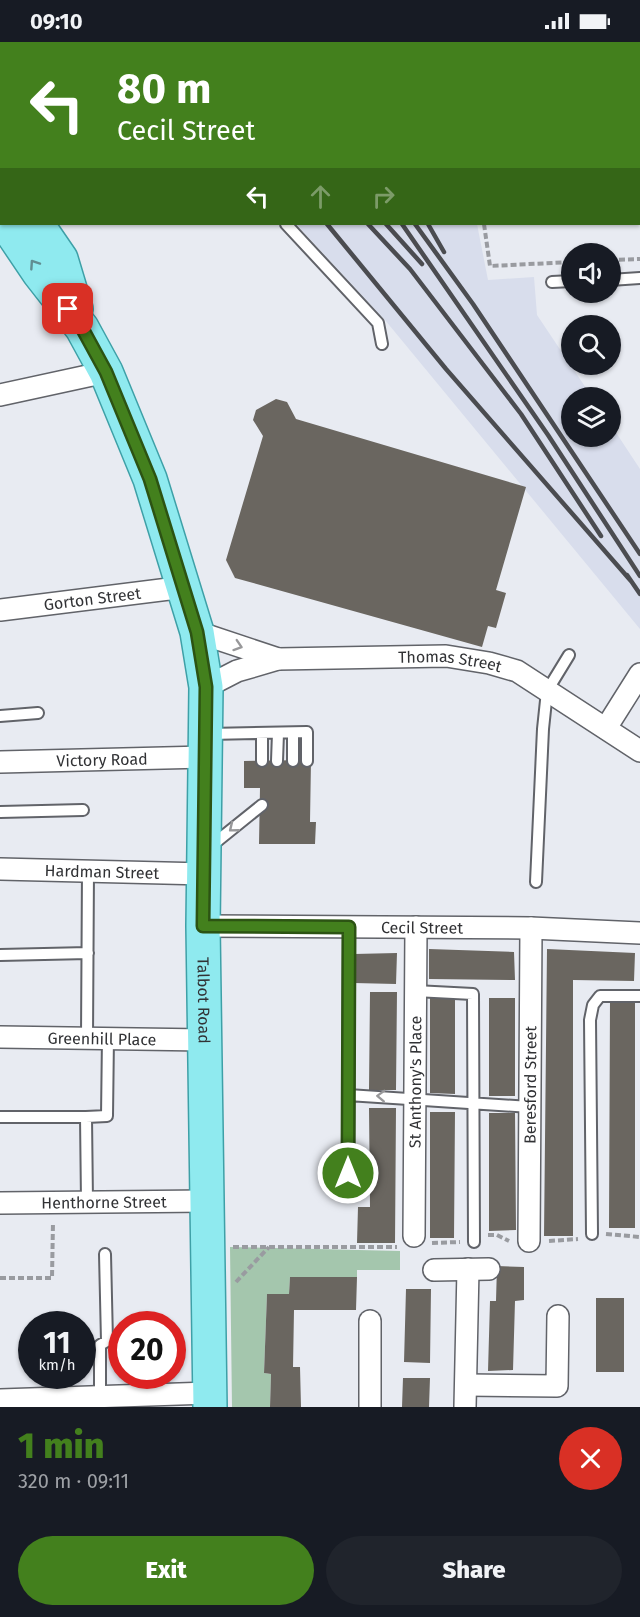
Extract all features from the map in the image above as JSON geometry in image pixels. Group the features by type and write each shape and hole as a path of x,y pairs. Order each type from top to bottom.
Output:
{"main road":[{"name":"Talbot Road","path":"7,225 39,273 82,328 106,372 150,479 197,632 206,687 203,926 209,1400"},
{"name":"Talbot Road","path":"39,225 61,259 82,328"}],"street":[{"path":"0,395 106,372"},
{"name":"Gorton Street","path":"0,609 185,587"},
{"name":"Thomas Street","path":"197,632 278,659"},
{"name":"Thomas Street","path":"206,687 237,671 278,659 446,656 489,663 517,671 640,752"},
{"path":"606,728 640,674"},
{"name":"Victory Road","path":"0,762 206,745"},
{"name":"Hardman Street","path":"0,869 88,870 205,862"},
{"name":"Cecil Street","path":"203,926 531,928 640,933"},
{"name":"St Anthony's Place","path":"414,1236 416,927"},
{"name":"Beresford Street","path":"529,1241 531,928"},
{"name":"Greenhill Place","path":"0,1037 205,1040"},
{"name":"Henthorne Street","path":"0,1203 207,1201"},
{"path":"465,1407 468,1269"},
{"path":"434,1270 489,1269"},
{"path":"466,1385 556,1386 558,1316"},
{"path":"370,1321 370,1407"},
{"path":"0,1400 99,1397 209,1400"}],"lane":[{"path":"287,225 378,323 382,344"},
{"path":"621,279 640,278"},
{"path":"552,282 561,282"},
{"path":"536,882 543,729 547,691 568,655"},
{"path":"0,716 38,713"},
{"path":"206,745 262,733 307,732 307,760"},
{"path":"262,733 262,761"},
{"path":"278,733 278,761"},
{"path":"293,733 293,761"},
{"path":"205,862 262,805"},
{"path":"0,812 83,810"},
{"path":"87,1037 88,870"},
{"path":"348,1193 349,927"},
{"path":"0,955 88,954"},
{"path":"415,991 473,994 474,1242"},
{"path":"592,1234 591,1012 600,996 640,996"},
{"path":"0,1117 107,1116 108,1037"},
{"path":"348,1095 530,1107"},
{"path":"86,1117 87,1202"},
{"path":"99,1397 100,1345 107,1341 105,1254"}],"path":[{"path":"484,225 490,266 561,263"},
{"path":"621,260 640,259"},
{"path":"0,1278 52,1278 53,1203"},
{"path":"208,1246 402,1247 403,1240 414,1236 419,1236 428,1243 474,1242 478,1235 497,1235 506,1241 529,1241"},
{"path":"208,1311 269,1246"}],"shaded area":[{"path":"297,225 477,225 488,280 534,277 537,315 561,351 561,375 577,375 585,387 561,387 561,447 621,447 621,440 640,469 640,629 385,320"}],"green space":[{"path":"230,1247 400,1251 400,1270 357,1270 357,1277 290,1277 289,1294 267,1294 264,1373 271,1374 270,1407 232,1407"}],"building":[{"path":"276,399 287,402 296,419 526,487 496,590 506,593 496,628 488,626 482,647 235,578 226,560 263,436 253,420 256,410"},
{"path":"311,760 310,822 316,822 315,844 259,844 260,788 244,788 244,761"},
{"path":"429,949 514,952 515,980 429,979"},
{"path":"547,949 635,953 634,981 573,980 573,1236 544,1236"},
{"path":"397,953 396,984 354,983 354,954"},
{"path":"370,992 397,992 396,1090 369,1090"},
{"path":"430,997 455,998 455,1094 430,1093"},
{"path":"489,998 515,998 515,1096 489,1096"},
{"path":"610,1000 635,1000 635,1228 609,1228"},
{"path":"369,1108 396,1108 395,1243 357,1243 358,1207 370,1207"},
{"path":"430,1112 455,1112 454,1238 430,1238"},
{"path":"489,1113 515,1113 516,1230 489,1231"},
{"path":"497,1266 524,1267 524,1300 515,1301 513,1370 488,1371 490,1301 496,1301"},
{"path":"290,1277 357,1277 356,1310 294,1310 293,1367 300,1367 301,1407 270,1407 271,1374 264,1373 267,1294 289,1294"},
{"path":"406,1289 431,1289 430,1363 404,1362"},
{"path":"596,1298 624,1298 624,1372 596,1372"},
{"path":"403,1378 430,1378 429,1407 402,1407"}],"railway":[{"path":"328,225 446,369 631,581"},
{"path":"369,225 410,269 521,414 601,536"},
{"path":"387,225 422,264"},
{"path":"403,225 548,435 640,576"},
{"path":"416,225 473,304 640,554"},
{"path":"429,225 444,252"},
{"path":"627,575 640,594"}],"route":[{"path":"68,309 82,328 106,372 150,479 197,632 206,687 203,926 349,927 348,1173"}]}
